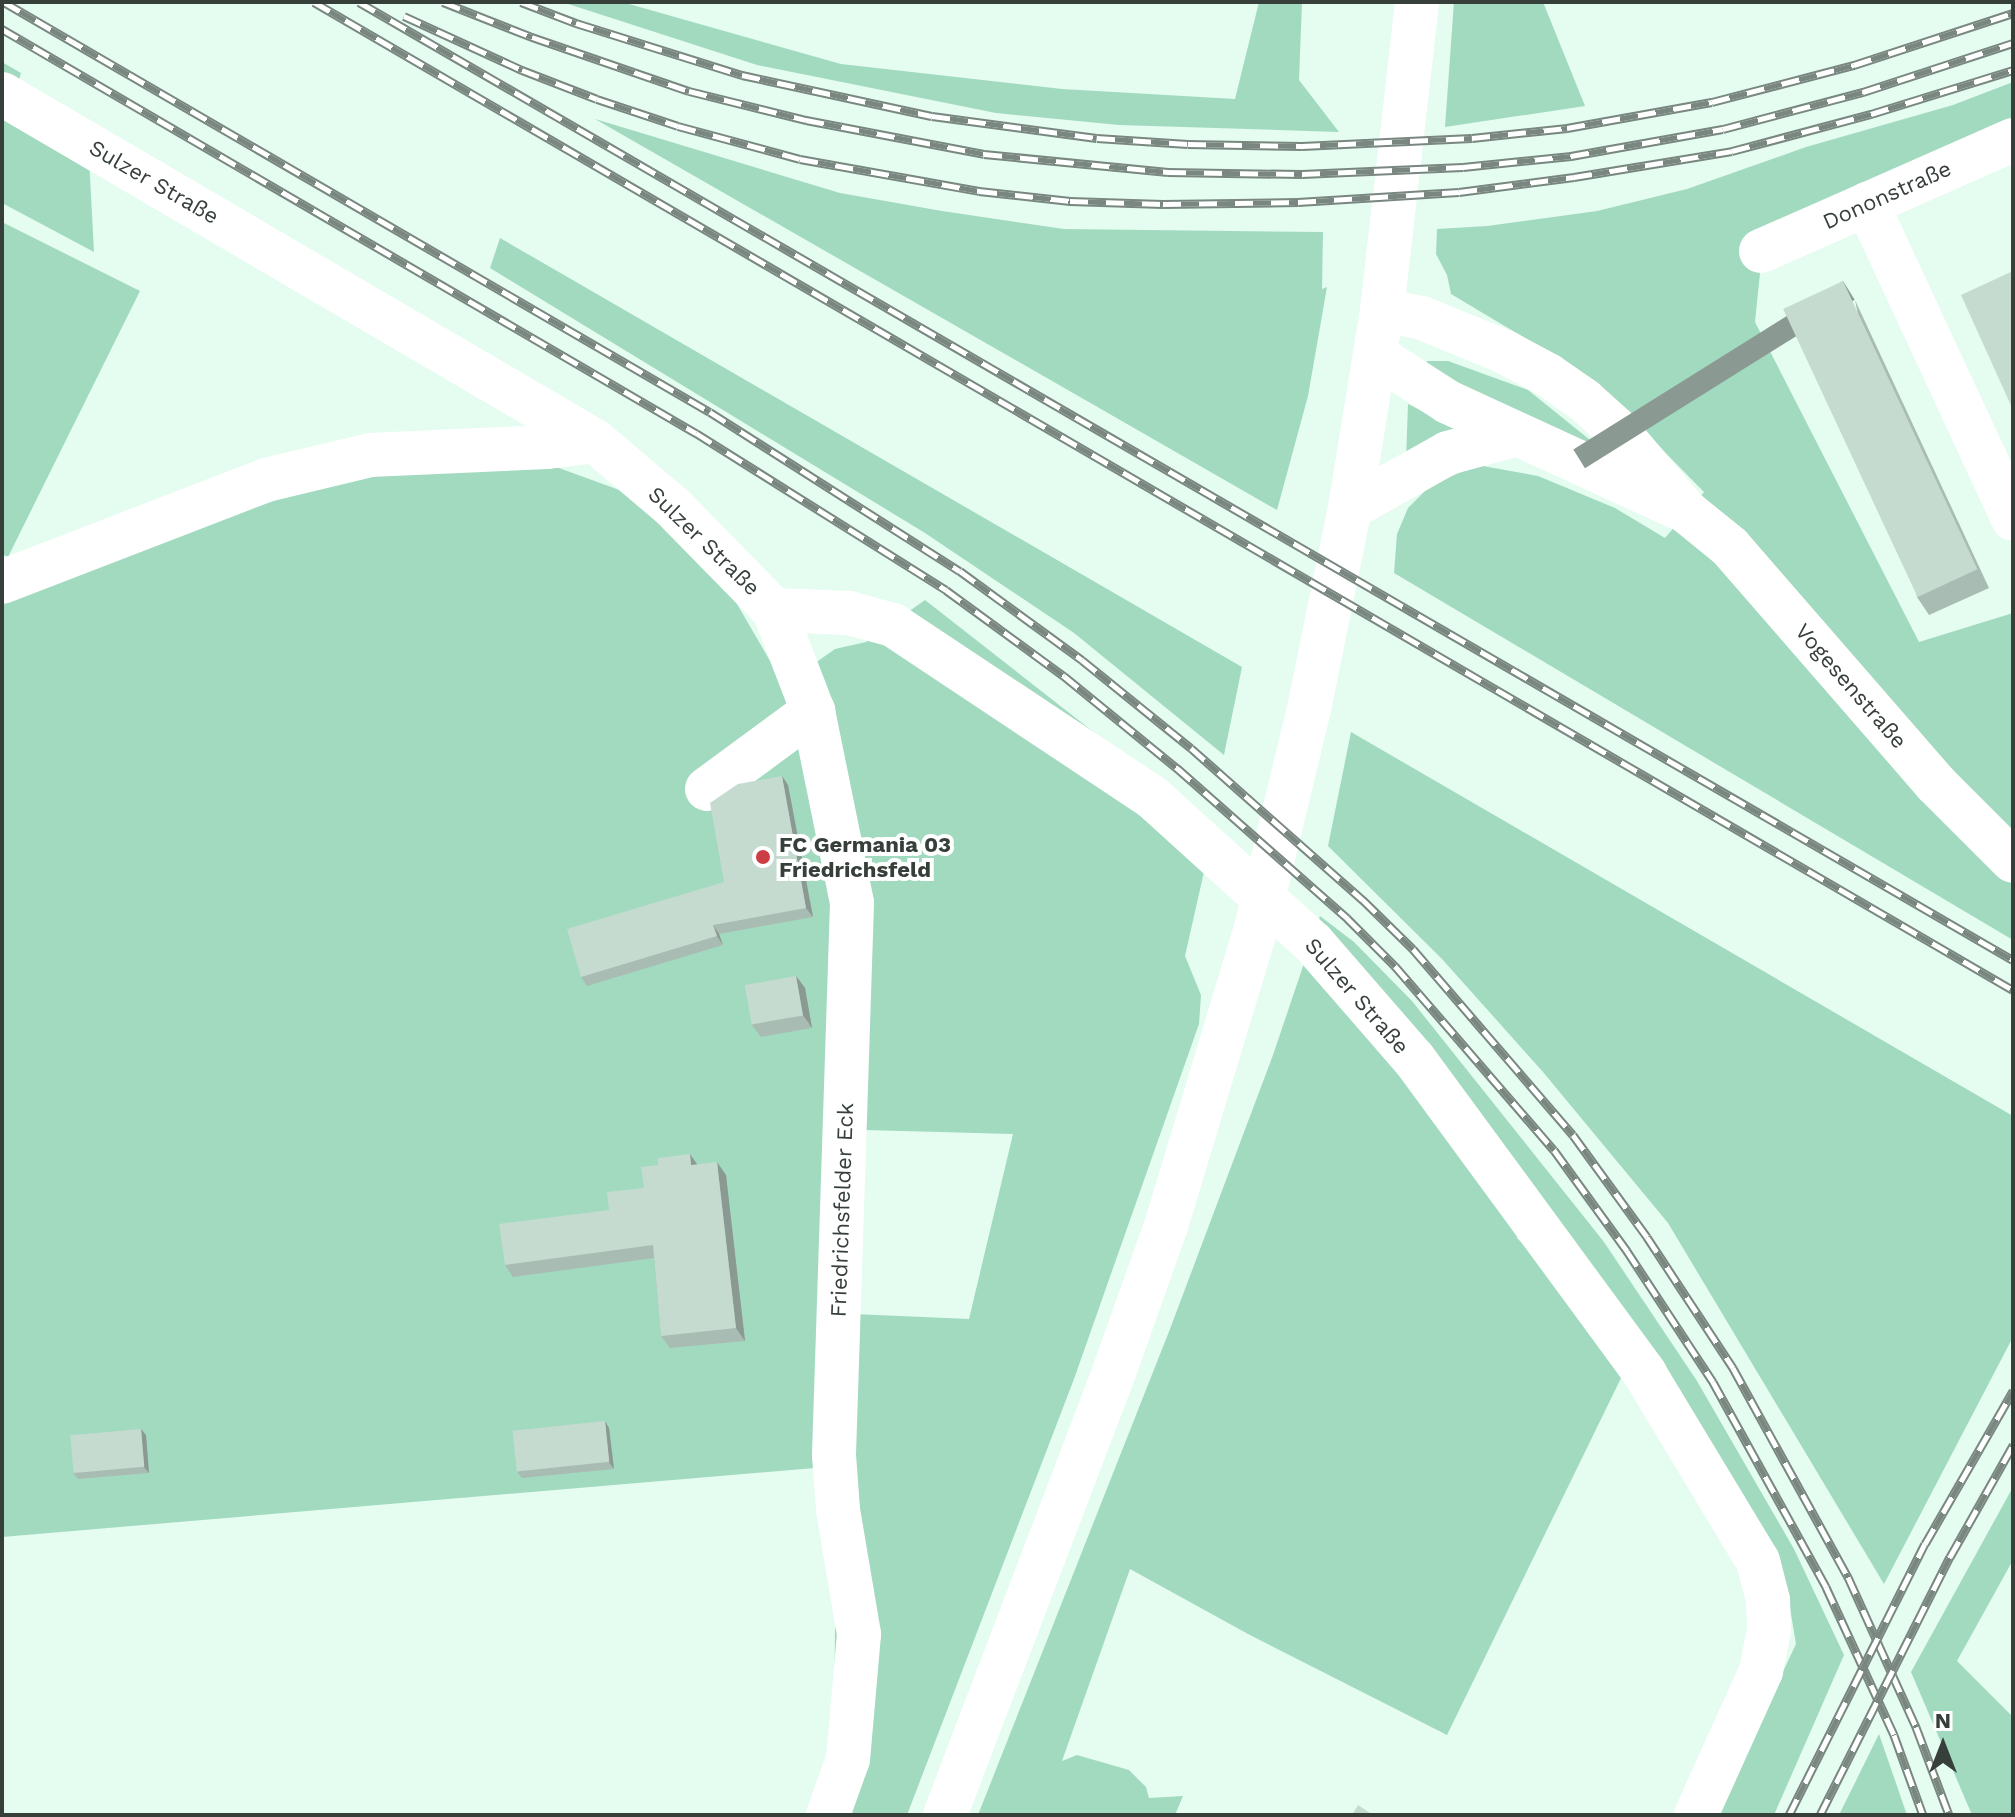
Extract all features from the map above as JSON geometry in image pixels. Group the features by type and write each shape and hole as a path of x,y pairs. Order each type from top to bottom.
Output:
{"street":[{"path":"945,1815 1114,1372 1166,1226 1256,928 1310,704 1348,521 1383,304 1417,2"},
{"name":"Sulzer Straße","path":"2,94 595,441 672,506 774,610 849,613 893,625 1152,797 1313,943 1414,1059 1645,1374 1758,1561 1768,1600 1769,1630 1761,1671 1696,1815"},
{"name":"Dononstraße","path":"1761,251 2013,140"},
{"path":"1867,204 2013,519"},
{"name":"Vogesenstraße","path":"1383,304 1505,352 1548,375 1584,400 1615,428 1687,512 1730,547 1935,783 2013,861"},
{"name":"Vogesenstraße","path":"1375,355 1437,395 1514,435 1687,512"},
{"path":"1348,521 1448,453 1514,435"},
{"path":"2,582 281,476 370,455 547,447 595,441"},
{"name":"Friedrichsfelder Eck","path":"774,610 813,711 852,903 834,1455 838,1510 859,1634 848,1759 828,1815"},
{"path":"707,789 813,711"}],"green space":[{"path":"562,2 622,2 841,64 1062,89 1235,99 1259,2 1302,2 1299,80 1339,132 1119,125 996,113 757,65"},
{"path":"1454,2 1543,2 1585,106 1445,127"},
{"path":"2,62 21,73 8,118 89,158 94,252 2,203"},
{"path":"2013,82 2013,124 1764,234 1755,322 1919,642 2013,613 2013,940 1394,573 1397,534 1408,508 1431,485 1477,465 1538,476 1615,508 1665,538 1704,492 1639,426 1548,352 1451,294 1447,275 1436,254 1437,229 1487,226 1597,211 1687,189 1806,147 1953,105"},
{"path":"595,119 840,193 942,211 1064,229 1323,232 1322,289 1327,287 1308,396 1277,510"},
{"path":"2,222 140,291 8,557 2,554"},
{"path":"500,238 1242,667 1224,755 1074,633 925,533 490,268"},
{"path":"1427,361 1448,361 1528,390 1600,448 1563,439 1424,366"},
{"path":"1408,404 1458,429 1406,461"},
{"path":"467,461 559,468 633,495 715,566 784,685 835,649 866,642 925,600 1151,777 1213,832 1185,956 1201,995 1199,1024 1074,1379 907,1815 846,1815 834,1722 835,1629 856,1569 850,1465 2,1537 2,563 326,477","holes":["865,1130 1013,1134 969,1319 853,1314"]},
{"path":"1351,732 2013,1116 2013,1337 1884,1584 1668,1223 1543,1072 1442,959 1328,846"},
{"path":"1320,916 1354,942 1412,1001 1604,1242 1697,1381 1794,1549 1844,1655 1774,1815 1715,1815 1796,1644 1790,1608 1583,1266 1516,1237 1572,1293 1623,1374 1447,1735 1248,1634 1130,1569 1062,1761 1077,1755 1129,1770 1146,1787 1149,1798 1183,1796 1175,1815 978,1815 1170,1329 1273,1055"},
{"path":"2013,1487 2013,1560 1957,1661 2013,1717 2013,1815 1972,1815 1911,1672"},
{"path":"1879,1734 1907,1815 1839,1815"}],"building":[{"path":"2013,271 2013,410 1961,295"},
{"path":"1843,281 1977,569 1918,597 1783,309"},
{"path":"782,776 806,908 713,925 717,936 581,977 567,929 724,882 710,803 738,784"},
{"path":"796,976 803,1015 752,1024 745,985"},
{"path":"690,1154 691,1165 717,1162 736,1328 661,1336 653,1245 505,1265 499,1224 609,1210 607,1192 644,1188 641,1167 658,1165 658,1158"},
{"path":"605,1421 609,1462 517,1471 513,1431"},
{"path":"141,1429 144,1467 74,1473 70,1435"},
{"path":"1358,1805 1373,1815 1352,1815"}],"railway":[{"path":"4,2 710,412 960,571 1082,660 1191,748 1363,900 1413,949 1573,1135 1647,1237 1733,1368 1848,1577 1916,1727 1949,1815"},
{"path":"314,2 2013,990"},
{"path":"359,2 2013,960"},
{"path":"443,2 532,37 689,91 806,120 984,154 1168,172 1302,174 1463,167 1571,156 1723,129 1863,92 2013,43"},
{"path":"521,2 576,23 742,75 932,116 1097,138 1188,144 1302,146 1472,138 1567,128 1712,102 1854,65 2013,13"},
{"path":"404,16 522,70 678,126 800,159 979,191 1070,201 1163,204 1298,202 1459,192 1574,177 1732,151 1871,114 2013,70"},
{"path":"2,29 696,433 946,590 1064,676 1177,768 1347,918 1395,966 1554,1150 1627,1251 1713,1382 1826,1587 1894,1735 1923,1815"},
{"path":"1789,1815 1925,1544 2013,1391"},
{"path":"1820,1815 1950,1557 2013,1445"}],"place":[{"name":"FC Germania 03 Friedrichsfeld","path":"763,857"}]}
